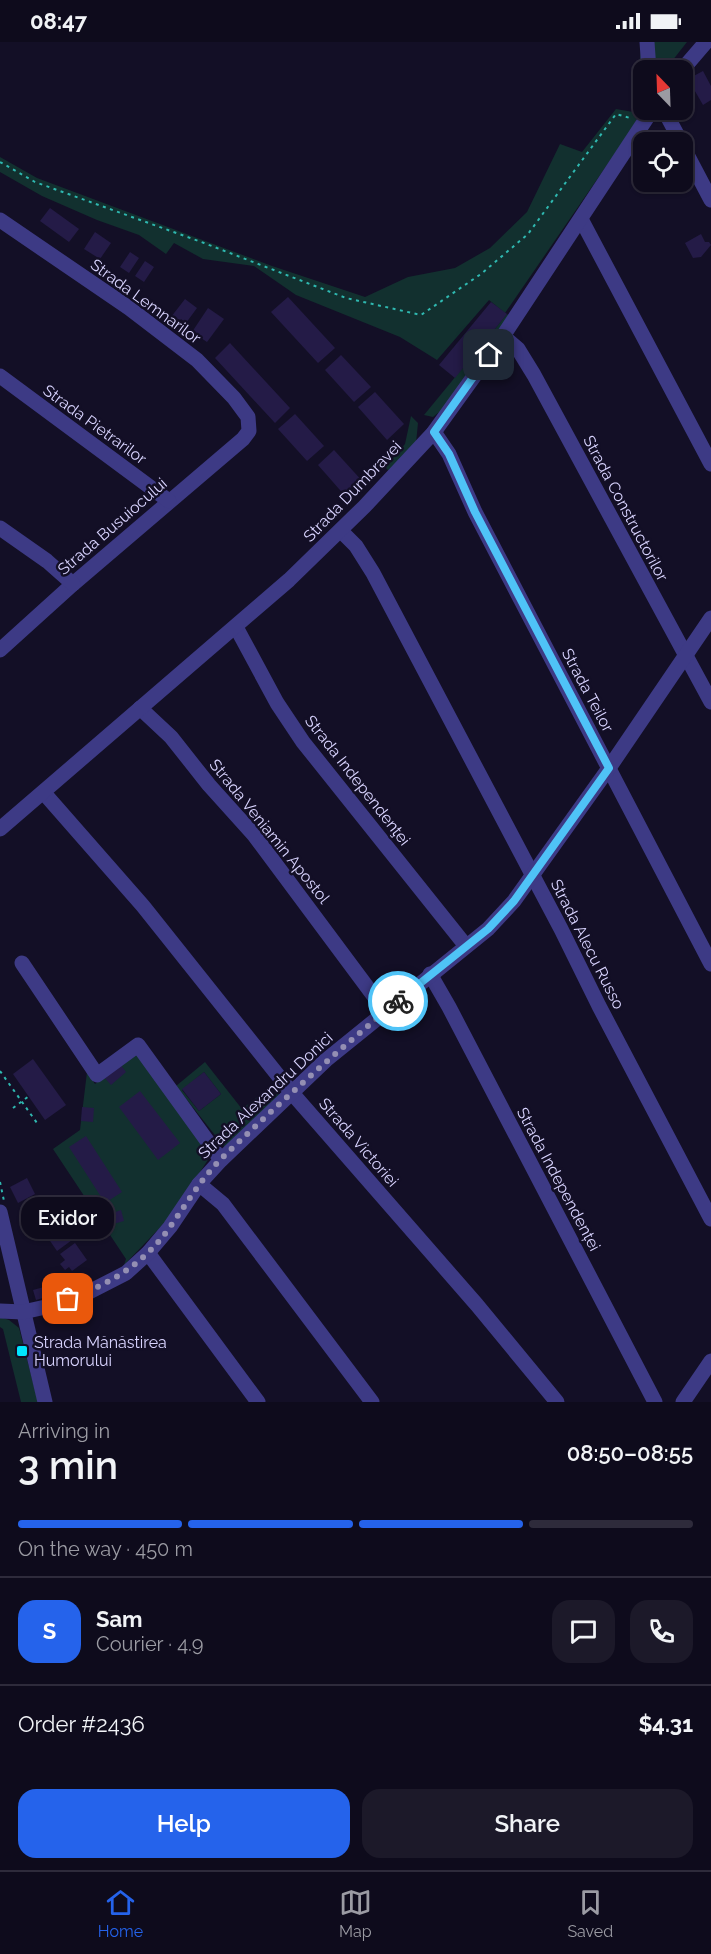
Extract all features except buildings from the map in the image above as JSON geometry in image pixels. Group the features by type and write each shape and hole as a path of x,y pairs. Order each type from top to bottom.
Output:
{"street":[{"path":"647,42 648,60"},
{"path":"691,60 706,42"},
{"name":"Strada Dumbravei","path":"0,829 236,627 341,531 434,432 503,336 646,120"},
{"path":"693,165 711,200"},
{"path":"581,219 711,464"},
{"name":"Strada Lemnarilor","path":"0,220 119,302 197,360 234,398 248,417 249,431"},
{"name":"Strada Constructorilor","path":"503,336 518,349 534,375 684,656 711,702"},
{"name":"Strada Pietrarilor","path":"0,376 169,501"},
{"name":"Strada Busuiocului","path":"0,650 73,584 243,439 249,431"},
{"name":"Strada Teilor","path":"434,432 449,454 475,512 711,964"},
{"path":"0,528 47,561 73,584"},
{"name":"Strada Alecu Russo","path":"341,531 356,546 374,573 711,1219"},
{"name":"Strada Alexandru Donici","path":"23,1312 50,1306 87,1293 126,1273 148,1253 170,1227 199,1184 221,1160 326,1060 488,929 514,901 609,768 711,618"},
{"name":"Strada Independenţei","path":"236,627 277,702 303,742 466,946"},
{"name":"Strada Veniamin Apostol","path":"140,708 171,737 209,785 254,835 385,1011"},
{"name":"Strada Victoriei","path":"44,793 143,906 292,1093 477,1305 557,1402"},
{"path":"22,963 97,1075 138,1045 221,1160"},
{"name":"Strada Independenței","path":"430,974 656,1402"},
{"path":"199,1184 223,1204 372,1402"},
{"path":"0,1212 45,1402"},
{"path":"148,1253 258,1402"},
{"path":"0,1311 23,1312"},
{"path":"683,1402 711,1361"}],"path":[{"path":"0,162 35,182 204,243 346,298 421,315 481,274 528,234 616,114 633,115"},
{"path":"0,1071 37,1123"},
{"path":"13,1108 28,1096"}],"green space":[{"path":"642,42 687,42 673,60 640,60"},
{"path":"616,109 633,112 633,120 636,120 505,313 489,300 437,360 400,337 296,295 254,266 203,259 174,243 166,254 139,235 42,196 0,172 0,157 37,178 272,266 365,297 408,277 455,268 490,248 527,212 560,144 582,152"},
{"path":"507,314 511,317 443,409 433,417 424,415"},
{"path":"411,416 418,423 416,443 390,472 385,467 405,444"},
{"path":"136,1051 211,1155 173,1214 124,1265 126,1259 53,1149 80,1130 87,1072 95,1084"},
{"path":"205,1062 242,1109 271,1086 282,1097 226,1149 176,1086","holes":["204,1072 221,1094 199,1111 182,1090"]},
{"path":"0,1317 9,1320 19,1328 38,1402 21,1402 3,1329 0,1327"}],"way so far":[{"path":"68,1299 87,1293 126,1273 148,1253 170,1227 199,1184 221,1160 326,1060 398,1001"}],"place":[{"name":"Exidor","path":"68,1299"},
{"name":"Strada Mănăstirea Humorului","path":"22,1351"}],"route":[{"path":"398,1001 488,929 514,901 609,768 475,512 449,454 434,432 489,355"}]}
